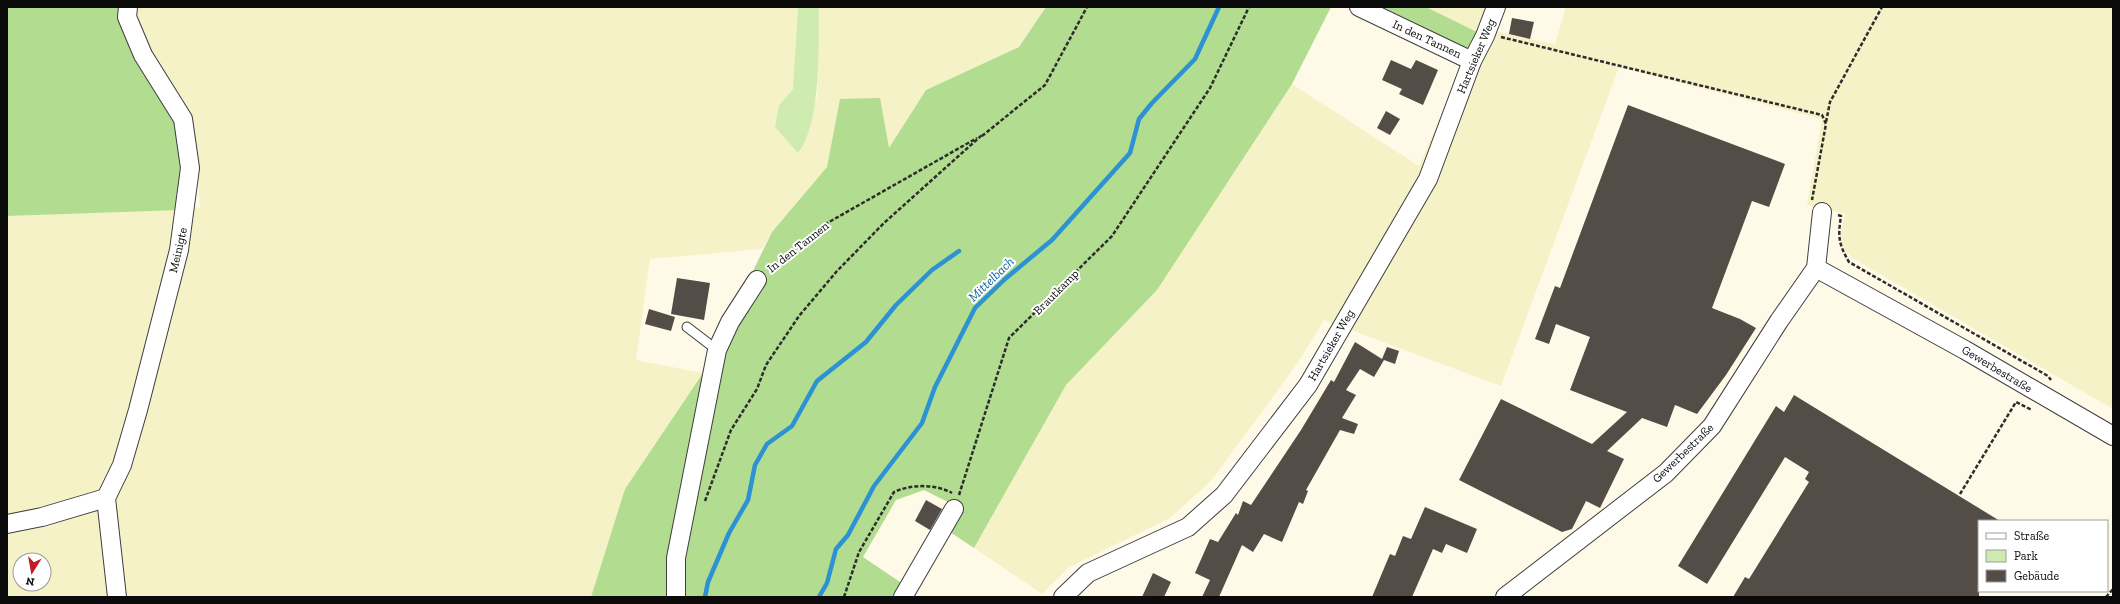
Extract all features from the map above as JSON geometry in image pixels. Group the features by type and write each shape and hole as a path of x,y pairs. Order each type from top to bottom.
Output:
{"street":[{"name":"Meinigte","path":"106,498 122,465 138,410 179,250 190,168 183,119 142,55 127,17 128,7"},
{"name":"In den Tannen","path":"1359,7 1472,61"},
{"name":"Hartsieker Weg","path":"1063,597 1088,573 1188,527 1224,495 1308,385 1428,179 1472,61 1485,36 1496,7"},
{"name":"Gewerbestraße","path":"1506,597 1666,473 1712,426 1816,268 1822,212"},
{"name":"Gewerbestraße","path":"1816,268 1965,350 2113,436"},
{"name":"In den Tannen","path":"676,597 676,558 717,350 730,322 757,280"},
{"path":"7,524 42,517 106,498 117,597"},
{"path":"902,597 956,503"}],"lane":[{"path":"687,327 717,350"}],"path":[{"name":"In den Tannen","path":"757,280 822,226 982,135 1045,84 1087,7"},
{"name":"Brautkamp","path":"956,503 1009,338 1112,236 1210,88 1249,7"},
{"path":"1882,7 1830,102 1810,209 1841,216 1838,238 1842,250 1849,262 2048,376 2055,385"},
{"path":"1493,35 1822,115 1826,124"},
{"path":"702,508 731,430 757,389 766,366 799,316 837,271 884,223 982,135"},
{"path":"1960,494 2016,402 2035,411"},
{"path":"844,597 859,552 894,492 900,489 931,485 943,488 956,503"},
{"path":"2106,597 2113,589"}],"shaded area":[{"path":"136,7 798,7 793,89 779,105 817,98 819,7 1046,7 1019,47 926,90 889,149 840,99 827,167 772,232 762,249 650,259 636,360 703,373 625,489 591,597 7,597 7,216 200,208 196,142 179,103 164,78 142,33"},
{"path":"1426,7 1492,7 1484,29 1555,44 1566,7 2113,7 2113,409 1854,259 1844,250 1840,236 1845,214 1807,205 1822,119 1619,67 1501,386 1324,320 1297,364 1211,481 1170,518 1068,568 1042,594 974,548 1066,385 1157,290 1292,84 1419,166 1477,32"}],"green space":[{"path":"7,7 121,7 173,116 184,167 179,210 7,216"},
{"path":"798,7 819,7 818,62 815,103 806,139 798,153 775,127 779,105 793,89"},
{"path":"1046,7 1331,7 1292,84 1157,290 1066,385 974,548 947,530 960,508 924,490 896,500 863,557 903,584 895,597 591,597 625,489 703,373 772,232 827,167 840,99 880,98 889,148 926,90 1019,47"},
{"path":"1352,7 1426,7 1477,32 1468,55"}],"building":[{"path":"1512,18 1534,22 1530,39 1509,34"},
{"path":"1391,60 1411,69 1416,60 1438,70 1423,105 1399,94 1402,89 1382,80"},
{"path":"1628,105 1785,164 1769,207 1752,201 1712,308 1740,319 1756,328 1726,375 1697,414 1675,405 1667,427 1642,418 1607,451 1624,459 1600,508 1586,501 1572,529 1562,532 1459,480 1501,399 1592,444 1627,412 1570,390 1590,337 1556,324 1549,344 1535,339 1555,286 1560,288"},
{"path":"1386,111 1400,119 1390,135 1377,128"},
{"path":"677,278 710,283 704,320 671,314"},
{"path":"649,309 675,317 671,331 645,324"},
{"path":"1355,342 1382,359 1387,347 1399,351 1395,364 1384,360 1374,377 1360,369 1346,390 1356,395 1342,418 1358,424 1354,434 1340,430 1306,490 1308,491 1303,504 1299,502 1282,542 1264,534 1253,552 1242,545 1219,597 1202,597 1210,580 1195,573 1210,539 1218,542 1236,513 1238,515 1243,501 1251,505 1301,430 1331,380 1334,382"},
{"path":"1794,395 1998,520 1978,520 1979,597 1733,597 1745,577 1749,579 1809,482 1805,479 1809,472 1785,457 1707,584 1678,566 1776,406 1784,412"},
{"path":"926,500 942,509 930,530 915,521"},
{"path":"1425,507 1477,529 1467,553 1446,544 1442,553 1433,549 1412,597 1372,597 1390,554 1395,556 1403,536 1411,539"},
{"path":"1153,573 1171,582 1164,597 1142,597"}],"waterway":[{"name":"Mittelbach","path":"819,597 827,583 836,549 848,535 874,486 922,423 935,387 975,308 1005,279 1052,240 1130,153 1139,119 1152,103 1195,59 1219,7"},
{"path":"705,597 708,582 729,533 748,500 755,465 767,444 792,426 817,381 866,342 896,305 932,270 959,251"}]}
